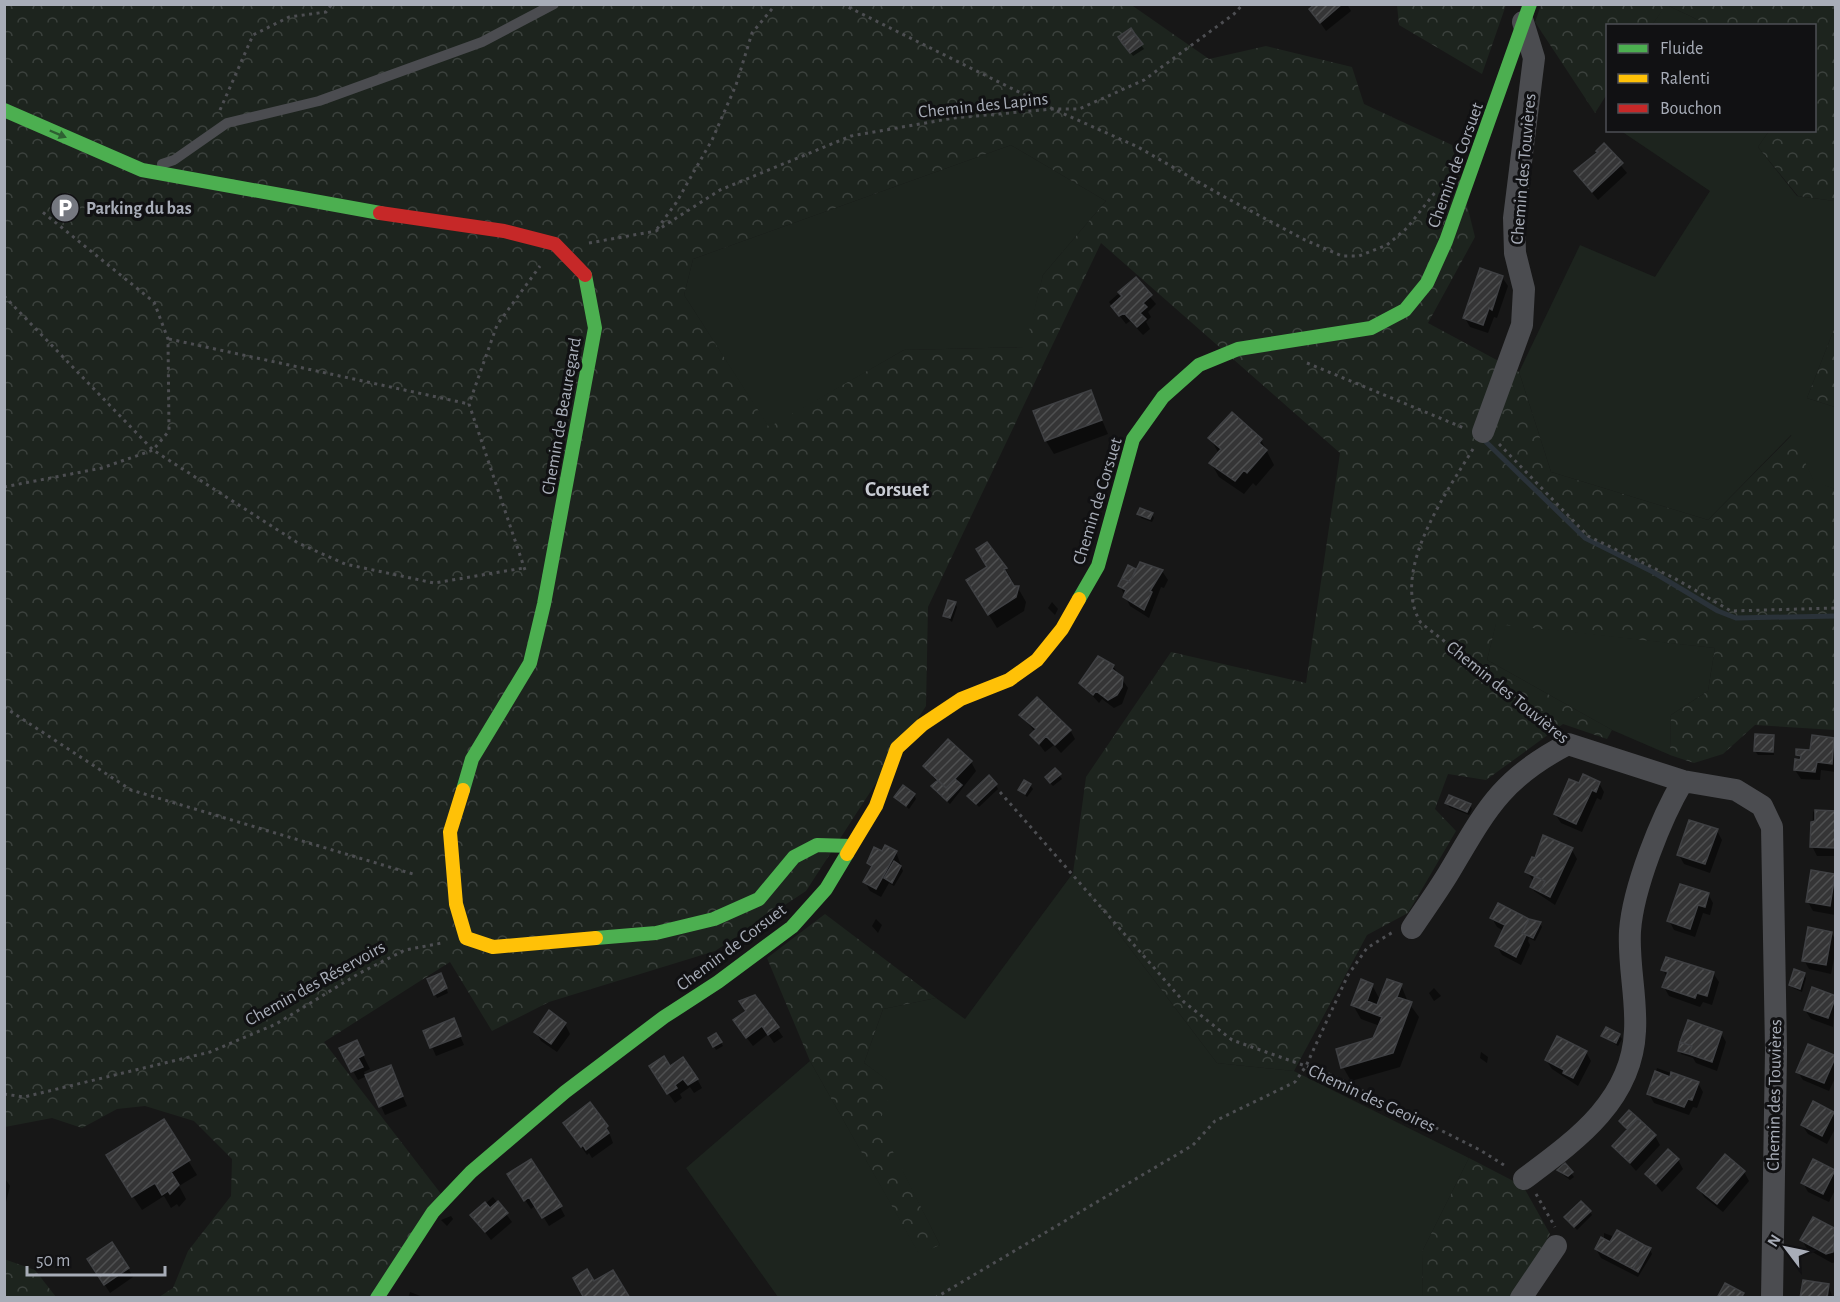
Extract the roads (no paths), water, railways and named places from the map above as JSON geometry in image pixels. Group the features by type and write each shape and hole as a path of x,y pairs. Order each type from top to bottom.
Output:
{"street":[{"name":"Chemin de Corsuet","path":"377,1298 433,1212 471,1172 565,1092 664,1017 718,982 792,927 826,889 880,797 897,748 922,725 961,699 1009,680 1037,660 1062,628 1098,566 1133,439 1163,397 1199,365 1238,349 1371,328 1405,310 1427,283 1446,241 1526,14"},
{"name":"Chemin des Touvières","path":"1483,432 1522,325 1524,289 1515,253 1514,218 1533,58 1526,14"},
{"name":"Chemin de Beauregard","path":"4,110 142,170 340,207 504,231 555,244 585,273 595,328 544,604 530,663 472,759 450,832 456,904 466,938 493,948 656,933 714,919 759,899 794,857 817,845 851,846"},
{"name":"Chemin des Touvières","path":"1412,928 1491,803 1515,778 1546,755 1568,744 1683,781 1736,790 1762,806 1772,827 1776,1050 1773,1298"},
{"path":"1524,1179 1579,1138 1602,1113 1620,1086 1631,1058 1635,1031 1630,955 1630,929 1634,907 1660,830 1683,781"},
{"path":"1521,1298 1556,1246"}],"lane":[{"path":"142,170 174,160 227,123 319,101 482,42 555,4"}],"waterway":[{"path":"1483,439 1585,538 1653,572 1718,611 1736,618 1836,616"}],"place":[{"name":"Parking du bas","path":"65,208"}],"district":[{"name":"Corsuet","path":"897,489"}]}
